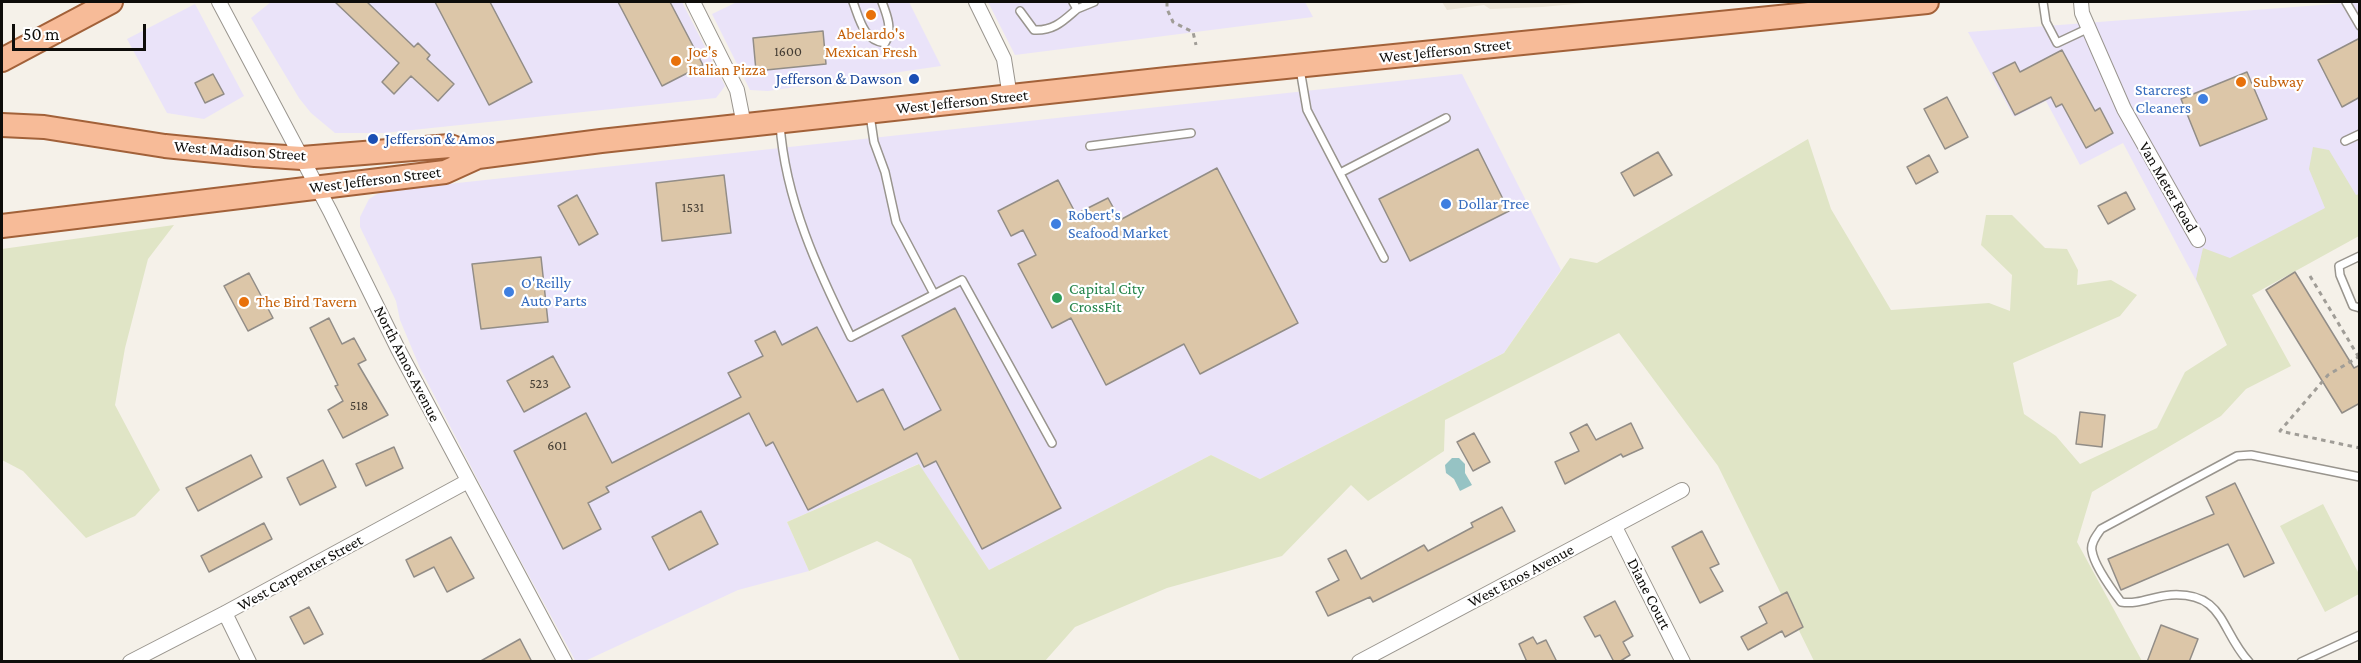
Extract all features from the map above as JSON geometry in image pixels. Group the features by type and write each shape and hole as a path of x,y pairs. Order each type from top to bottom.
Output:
{"main road":[{"path":"2,60 111,2"},
{"name":"West Jefferson Street","path":"2,226 445,172 478,157 744,125 1885,3 1927,2"},
{"name":"West Madison Street","path":"2,125 44,127 204,150 302,158 450,146 478,157"}],"street":[{"name":"North Amos Avenue","path":"219,2 468,481 565,662"},
{"path":"693,2 737,90 744,125"},
{"path":"976,2 1004,59 1010,97"},
{"name":"Van Meter Road","path":"2081,2 2089,28 2124,109 2198,240"},
{"name":"West Carpenter Street","path":"130,662 468,481"},
{"name":"West Enos Avenue","path":"1359,662 1682,490"},
{"name":"Diane Court","path":"1615,527 1683,662"},
{"path":"225,613 249,662"}],"lane":[{"path":"853,2 866,34 874,42 885,43 889,35 887,16 882,2"},
{"path":"1073,2 1077,9"},
{"path":"1020,11 1035,30 1045,30 1056,27 1077,9 1094,2"},
{"path":"2043,2 2046,22 2057,43 2089,28"},
{"path":"2346,2 2360,26"},
{"path":"1300,66 1307,110 1384,258"},
{"path":"870,111 874,142 885,172 896,222 934,294"},
{"path":"1340,172 1446,118"},
{"path":"780,122 782,152 801,220 819,274 851,337 962,280 1052,443"},
{"path":"1090,146 1191,133"},
{"path":"2345,141 2360,134"},
{"path":"2360,256 2339,266 2340,275 2353,306 2360,308"},
{"path":"2249,662 2240,652 2222,616 2206,600 2185,594 2159,596 2135,604 2121,602 2111,589 2091,550 2094,539 2101,529 2237,456 2251,455 2360,477"},
{"path":"2301,662 2360,635"}],"path":[{"path":"1167,2 1167,9 1173,22 1191,30 1196,45"},
{"path":"2310,276 2359,356 2328,375 2280,431 2360,447"}],"shaded area":[{"path":"271,2 682,2 725,86 716,98 384,133 335,133 311,113 299,98 251,18"},
{"path":"737,2 909,2 941,66 768,91 750,90 712,14"},
{"path":"988,2 1305,2 1313,17 1015,55"},
{"path":"1442,2 1596,2 1490,9 1484,5 1447,10"},
{"path":"2359,2 2359,225 2209,305 2123,143 2080,165 2046,101 2014,117 1968,32"},
{"path":"195,4 244,96 204,119 167,113 127,39"},
{"path":"1462,74 1561,270 1504,353 1260,479 1211,455 989,570 918,464 787,522 809,571 738,590 585,661 576,662 500,523 420,368 400,320 396,301 360,227 360,217 369,199 382,191"}],"green space":[{"path":"1808,139 1831,209 1891,310 1989,303 2010,311 2012,275 1981,245 1986,215 2012,215 2045,248 2067,249 2078,270 2077,285 2111,280 2137,295 2120,316 2013,363 2024,414 2056,436 2080,464 2157,428 2185,372 2227,345 2196,279 2203,248 2230,258 2325,208 2309,169 2313,147 2329,150 2356,195 2359,194 2359,236 2252,295 2291,366 2246,389 2221,416 2092,492 2077,542 2142,661 1814,661 1718,466 1619,333 1445,420 1444,451 1368,501 1351,485 1282,556 1167,588 1075,627 1045,661 960,661 911,559 877,541 809,571 787,522 919,464 989,570 1211,455 1260,479 1504,353 1570,258 1597,263"},
{"path":"174,225 148,259 125,348 115,405 160,490 135,516 86,538 23,471 2,460 2,249"},
{"path":"2323,504 2359,574 2359,594 2325,612 2280,526"}],"water":[{"path":"1452,458 1459,458 1465,464 1465,473 1472,485 1460,491 1454,479 1446,473 1445,465"}],"building":[{"path":"335,2 367,2 414,47 418,43 430,55 427,59 454,84 438,101 411,76 394,94 382,82 399,63"},
{"path":"435,2 490,2 532,82 489,105"},
{"path":"618,2 670,2 703,65 662,86"},
{"path":"823,31 826,64 756,71 753,38"},
{"path":"2360,38 2360,97 2342,107 2318,60"},
{"path":"2062,50 2095,111 2100,108 2113,133 2086,148 2062,104 2056,107 2051,97 2015,115 1993,73 2015,62 2020,72"},
{"path":"2247,72 2267,119 2200,146 2181,99"},
{"path":"213,74 224,94 205,103 195,83"},
{"path":"1947,97 1968,137 1945,149 1924,109"},
{"path":"1478,149 1509,211 1410,261 1379,199"},
{"path":"1658,152 1672,175 1634,196 1621,173"},
{"path":"1929,155 1938,172 1916,184 1907,167"},
{"path":"1217,168 1298,323 1200,374 1184,344 1106,385 1071,318 1052,328 1018,264 1036,255 1023,230 1011,236 998,211 1058,180 1076,214 1108,198 1120,220"},
{"path":"724,175 731,233 662,241 656,183"},
{"path":"2126,192 2135,209 2108,224 2098,206"},
{"path":"577,195 598,234 579,245 558,206"},
{"path":"541,257 548,322 481,329 472,264"},
{"path":"2295,272 2354,368 2360,365 2360,403 2342,413 2266,290"},
{"path":"249,273 273,318 248,331 224,286"},
{"path":"955,308 1061,508 982,549 936,461 924,467 917,453 808,510 773,442 766,446 749,413 606,487 609,492 588,503 601,529 563,549 514,451 586,413 612,463 741,397 728,373 763,356 755,341 775,331 782,345 817,327 857,402 883,389 904,430 941,410 902,336"},
{"path":"329,318 342,344 354,338 366,360 358,364 388,415 343,438 328,410 343,401 335,386 338,385 310,328"},
{"path":"553,356 570,387 524,412 507,381"},
{"path":"2080,412 2105,415 2102,447 2076,444"},
{"path":"1631,423 1643,448 1623,457 1621,454 1565,484 1555,462 1579,451 1570,433 1587,424 1596,440"},
{"path":"1474,433 1490,462 1473,471 1457,442"},
{"path":"394,447 403,468 366,486 356,464"},
{"path":"251,455 262,477 198,511 186,488"},
{"path":"323,460 336,487 300,505 287,478"},
{"path":"2235,483 2274,563 2244,577 2228,544 2121,590 2108,559 2214,514 2206,497"},
{"path":"1502,507 1515,531 1373,602 1370,597 1328,616 1316,592 1339,580 1328,559 1346,550 1361,579 1424,545 1428,551 1473,527 1471,523"},
{"path":"701,511 718,544 669,570 652,537"},
{"path":"264,523 272,539 209,572 201,556"},
{"path":"1702,531 1719,564 1710,568 1723,591 1700,603 1672,547"},
{"path":"451,537 474,578 447,592 434,567 414,577 406,560"},
{"path":"1787,592 1803,627 1785,637 1782,631 1748,650 1741,637 1767,623 1759,607"},
{"path":"1615,601 1633,636 1623,642 1630,655 1619,662 1614,662 1600,635 1595,637 1584,617"},
{"path":"309,607 323,634 304,644 290,617"},
{"path":"2161,625 2198,639 2189,662 2147,662"},
{"path":"1533,637 1537,644 1546,640 1557,662 1527,662 1519,644"},
{"path":"520,639 532,662 479,662"}],"place":[{"name":"Abelardo's Mexican Fresh","path":"871,15"},
{"name":"Joe's Italian Pizza","path":"676,61"},
{"name":"Jefferson & Dawson","path":"914,79"},
{"name":"Subway","path":"2241,82"},
{"name":"Starcrest Cleaners","path":"2203,99"},
{"name":"Jefferson & Amos","path":"373,139"},
{"name":"Dollar Tree","path":"1446,204"},
{"name":"Robert's Seafood Market","path":"1056,224"},
{"name":"O'Reilly Auto Parts","path":"509,292"},
{"name":"Capital City CrossFit","path":"1057,298"},
{"name":"The Bird Tavern","path":"244,302"}]}
